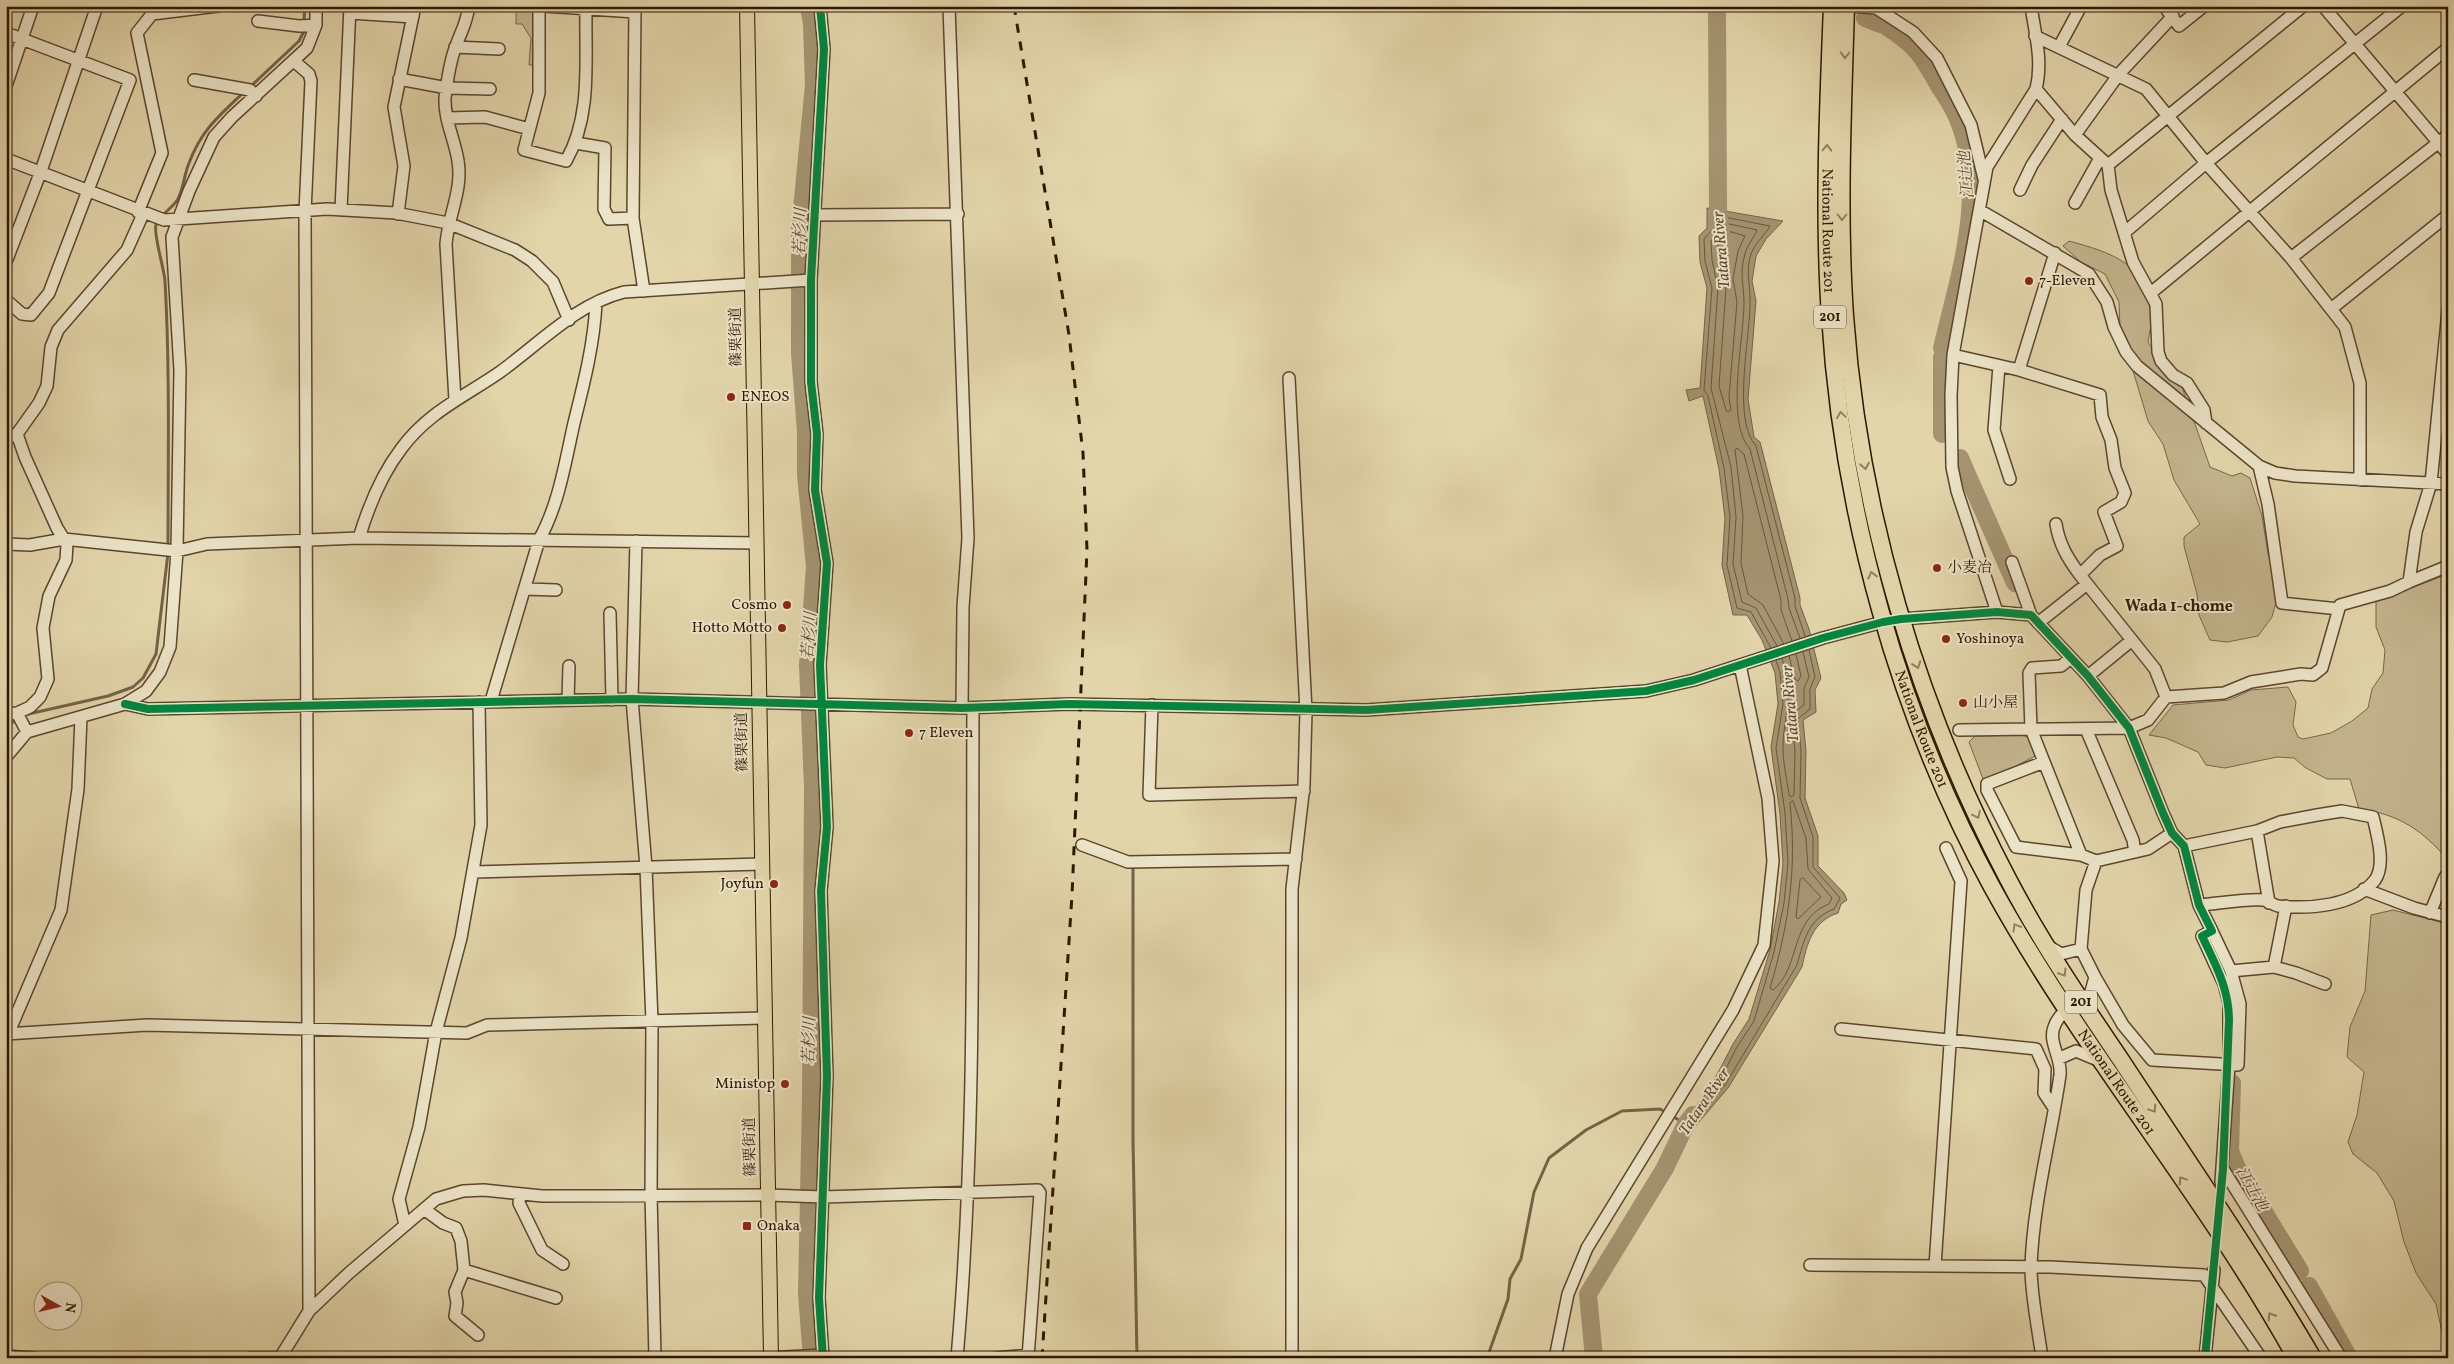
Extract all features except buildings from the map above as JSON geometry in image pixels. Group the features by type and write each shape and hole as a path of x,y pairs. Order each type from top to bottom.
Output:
{"highway":[{"name":"National Route 201","path":"1832,6 1827,161 1830,318 1855,502 1883,622 1937,771 1992,887 2065,1010 2102,1061 2240,1266 2296,1358"},
{"name":"National Route 201","path":"1846,6 1842,155 1842,243 1845,318 1852,382 1866,468 1901,619 1951,759 2008,879 2080,1001 2254,1259 2313,1358"}],"main road":[{"name":"篠栗街道","path":"747,6 771,1358"}],"street":[{"path":"6,86 33,6"},
{"path":"6,262 41,171 97,6"},
{"path":"6,757 18,719 40,697 48,680 42,628 49,596 66,560 67,544 29,466 12,436 39,403 47,386 51,347 58,330 128,250 162,153 137,33 152,14 218,6"},
{"path":"18,719 81,717 125,704 146,691 160,672 170,646 171,550 180,370 172,237 177,220 214,137 232,117 295,62 307,48 316,25 316,6"},
{"path":"455,400 450,284 447,274 448,223 459,181 458,162 447,118 447,88 455,47 465,27 468,6"},
{"path":"539,6 539,93 524,150 566,162 576,143 583,118 586,10"},
{"path":"544,6 586,10 635,9 633,218 644,291"},
{"path":"767,1358 823,1356 819,1298 827,1076 821,890 827,827 820,665 827,563 815,490 817,434 811,382 811,280 824,49 820,6"},
{"path":"949,6 958,214 968,538 963,607 968,708 969,1191 957,1358"},
{"path":"1850,6 1876,7 1914,32 1937,58 1971,125 1984,181"},
{"path":"1997,612 1957,491 1952,466 1951,396 1953,355 1988,167 1996,151 2036,89 2040,62 2031,6"},
{"path":"2059,47 2082,6"},
{"path":"2164,6 2179,26 2204,6"},
{"path":"2075,203 2104,161 2170,116 2303,6"},
{"path":"2323,6 2393,92 2448,154"},
{"path":"2124,233 2206,163 2402,6"},
{"path":"341,210 350,10 414,12 394,107 404,166 398,214"},
{"path":"2075,135 2119,74 2172,16"},
{"path":"258,21 299,26 316,25"},
{"path":"6,33 148,85"},
{"path":"2035,36 2119,74 2146,89 2170,116 2206,163 2291,258 2345,327 2360,383 2360,480"},
{"path":"455,47 499,49"},
{"path":"2152,292 2248,210 2448,48"},
{"path":"295,62 309,74 311,81 305,212 309,1311"},
{"path":"399,79 447,88 490,89"},
{"path":"6,300 22,314 31,315 49,293 130,80"},
{"path":"194,80 250,90 256,96"},
{"path":"2036,89 2075,135 2104,161 2133,262 2152,292 2156,304 2156,341 2162,361 2173,375 2187,383 2204,410 2206,424"},
{"path":"447,118 485,117 529,129"},
{"path":"2020,190 2032,165 2062,119"},
{"path":"2291,258 2448,135"},
{"path":"576,143 605,148 604,209 609,219 633,218"},
{"path":"6,159 89,189 141,213 159,219 177,220 341,210 398,214 448,223 515,250 532,261 553,282 569,320"},
{"path":"1981,211 2056,253 2089,274 2107,302 2114,327 2136,366 2259,466 2275,473 2295,476 2448,484"},
{"path":"815,214 958,214"},
{"path":"2331,309 2448,215"},
{"path":"2020,370 2056,253"},
{"path":"359,538 384,478 401,450 428,419 499,372 569,320 608,296 624,292 811,280"},
{"path":"491,701 539,540 550,520 559,491 595,335 596,303"},
{"path":"2409,582 2416,532 2431,483 2448,311"},
{"path":"125,704 148,709 632,699 759,702 822,706 968,708 1069,704 1366,710 1630,693 1675,685 1814,641 1883,622 1997,612 2035,619 2084,579 2100,555 2117,546 2104,512 2121,502 2125,493 2115,468 2111,440 2102,417 2100,395 2020,370 1953,355"},
{"path":"1999,366 1994,430 2010,479"},
{"path":"1289,378 1306,710 1304,791 1296,859 1291,946 1292,1358"},
{"path":"2259,466 2268,504 2282,603 2339,609"},
{"path":"2056,524 2058,537 2068,559 2154,669 2166,697"},
{"path":"6,544 30,545 64,538 171,550 207,544 359,538 757,543"},
{"path":"636,541 632,699 646,867 652,1022 651,1196 654,1358"},
{"path":"2012,562 2035,619 2088,676 2129,728 2172,833 2184,846 2199,905 2231,971 2240,1004 2238,1066 2152,1060 2123,1025 2081,949 2086,890 2096,860"},
{"path":"1959,730 2129,728 2148,720 2166,697 2224,693 2250,682 2301,674 2313,675 2322,668 2340,605 2390,591 2448,566"},
{"path":"525,588 556,590"},
{"path":"610,613 612,700"},
{"path":"2088,676 2132,640"},
{"path":"2071,658 2061,666 2032,668 2029,673 2030,729 2081,855"},
{"path":"1554,1358 1568,1294 1587,1248 1733,1010 1764,945 1772,861 1768,798 1744,663"},
{"path":"568,700 569,666"},
{"path":"405,1225 399,1199 419,1127 436,1032 461,938 481,825 479,702"},
{"path":"1152,705 1149,795 1304,791"},
{"path":"6,1041 7,1034 61,910 78,789 81,717"},
{"path":"2086,729 2133,840 2135,852"},
{"path":"2044,762 1987,784 1987,790 2016,847 2081,855 2096,860 2148,849 2172,833"},
{"path":"2184,846 2257,831 2280,822 2342,811 2373,817 2380,844 2380,859 2376,880 2351,898 2332,903 2286,906 2269,903 2264,900 2199,905"},
{"path":"2257,831 2269,903"},
{"path":"1082,844 1128,862 1296,859"},
{"path":"1935,1266 1961,881 1946,848"},
{"path":"474,872 762,864"},
{"path":"2430,912 2445,877 2448,876"},
{"path":"2364,889 2448,917"},
{"path":"2274,967 2286,906"},
{"path":"2212,931 2202,936 2224,984 2229,1004 2228,1065 2221,1182"},
{"path":"2045,943 2061,954 2081,949"},
{"path":"2231,971 2274,967 2325,984"},
{"path":"2042,1358 2031,1268 2037,1217 2061,1066 2052,1037 2053,1029 2058,1017 2065,1010 2090,995 2095,977"},
{"path":"7,1034 147,1025 466,1033 487,1025 765,1018"},
{"path":"1841,1028 2036,1049 2045,1069 2044,1094 2054,1108"},
{"path":"2060,1058 2076,1051 2102,1061"},
{"path":"2223,1169 2341,1358"},
{"path":"251,1358 281,1357 309,1311 436,1199 463,1191 484,1190 542,1196 768,1195 822,1197 1038,1190 1040,1193 1028,1356 996,1358"},
{"path":"520,1194 520,1203 542,1250 563,1264"},
{"path":"424,1209 443,1223 456,1228 461,1241 464,1270 455,1292 457,1303 455,1316 478,1335"},
{"path":"1810,1265 2031,1268 2204,1275 2213,1285 2261,1358"},
{"path":"464,1270 556,1298"},
{"path":"2205,1358 2214,1270"},
{"path":"6,1356 32,1358"}],"shaded area":[{"path":"516,10 535,11 536,65 529,65 531,38 522,24 516,24"},
{"path":"2069,241 2113,256 2136,272 2144,283 2150,298 2152,318 2148,342 2163,366 2182,387 2210,467 2232,476 2241,473 2250,478 2262,516 2268,554 2280,586 2272,617 2258,636 2227,642 2210,640 2199,615 2197,594 2184,546 2184,537 2200,524 2174,480 2163,444 2148,421 2120,327 2119,302 2105,274 2081,262 2063,246"},
{"path":"2448,574 2448,860 2429,840 2409,825 2386,815 2359,809 2350,779 2327,779 2306,768 2294,758 2277,757 2225,768 2206,765 2198,752 2166,738 2149,735 2173,705 2229,700 2251,690 2288,687 2296,702 2293,725 2298,737 2303,739 2331,733 2352,721 2368,708 2372,689 2383,673 2385,650 2376,627 2376,601"},
{"path":"2023,735 2029,738 2035,756 2003,773 1983,779 1969,742 1975,736"},
{"path":"2393,910 2448,924 2448,1351 2446,1351 2436,1304 2416,1273 2404,1242 2394,1201 2377,1173 2353,1154 2348,1142 2357,1115 2364,1072 2347,1057 2350,1027 2365,991 2371,915"}],"water":[{"path":"1707,208 1783,221 1766,239 1756,256 1752,281 1756,301 1748,399 1754,437 1760,442 1800,598 1800,605 1809,629 1821,678 1815,690 1816,712 1803,720 1806,751 1805,798 1818,836 1818,866 1844,893 1847,900 1841,904 1838,913 1823,921 1812,934 1802,967 1728,1088 1686,1137 1675,1132 1709,1090 1733,1044 1749,1019 1770,950 1779,902 1783,864 1780,814 1771,747 1778,704 1775,673 1762,640 1747,615 1733,615 1722,565 1725,518 1719,469 1703,396 1689,401 1686,390 1700,388 1707,288 1700,262 1699,236 1707,228"}],"waterway":[{"path":"249,88 299,41 303,33 305,6"},
{"name":"若杉川","path":"809,6 812,24 814,85 800,230 800,353 806,432 806,475 815,566 808,665 813,787 811,1099 807,1294 812,1358"},
{"name":"Tatara River","path":"1717,6 1718,210 1721,234"},
{"name":"江辻池","path":"1865,18 1880,24"},
{"name":"江辻池","path":"1887,27 1912,46 1923,59 1956,115 1967,147 1971,175 1971,205 1968,234 1942,348"},
{"path":"168,547 167,314 165,281 155,229 160,218 178,199 189,163 200,141 219,116 244,92"},
{"name":"江辻池","path":"1942,357 1942,434"},
{"name":"江辻池","path":"1960,458 2015,583"},
{"path":"24,715 108,696 133,687 143,678 156,654 168,553"},
{"path":"6,729 18,717"},
{"path":"1133,866 1133,1139 1137,1358"},
{"name":"江辻池","path":"2211,943 2230,983 2233,995"},
{"name":"江辻池","path":"2232,1083 2230,1151 2237,1168 2300,1271"},
{"path":"1487,1358 1508,1299 1510,1279 1521,1259 1534,1192 1549,1158 1586,1130 1622,1111 1660,1109 1667,1113"},
{"name":"Tatara River","path":"1594,1358 1588,1294 1665,1168 1686,1124 1693,1115"},
{"path":"1672,1116 1686,1124"},
{"name":"江辻池","path":"2309,1286 2349,1358"}],"tunnel":[{"path":"2214,1270 2217,1229"}],"railway":[{"path":"1014,6 1069,335 1083,453 1087,550 1072,895 1042,1358"}],"cycle path":[{"path":"820,6 824,49 811,280 811,382 817,434 815,490 827,563 820,665 827,827 821,891 827,1076 819,1298 823,1358"},
{"path":"125,704 148,709 632,699 962,708 1069,704 1366,710 1646,691 1694,680 1823,638 1883,622 1997,612 2031,615 2088,676 2129,728 2172,833 2184,846 2199,905 2212,931 2202,936 2224,987 2229,1020 2223,1169 2205,1358"}],"place":[{"name":"7-Eleven","path":"2029,281"},
{"name":"ENEOS","path":"731,397"},
{"name":"小麦冶","path":"1937,568"},
{"name":"Cosmo","path":"787,605"},
{"name":"Hotto Motto","path":"782,628"},
{"name":"Yoshinoya","path":"1946,639"},
{"name":"山小屋","path":"1963,703"},
{"name":"7 Eleven","path":"909,733"},
{"name":"Joyfun","path":"774,884"},
{"name":"Ministop","path":"785,1084"},
{"name":"Onaka","path":"747,1226"}],"district":[{"name":"Wada 1-chome","path":"2179,607"}]}
